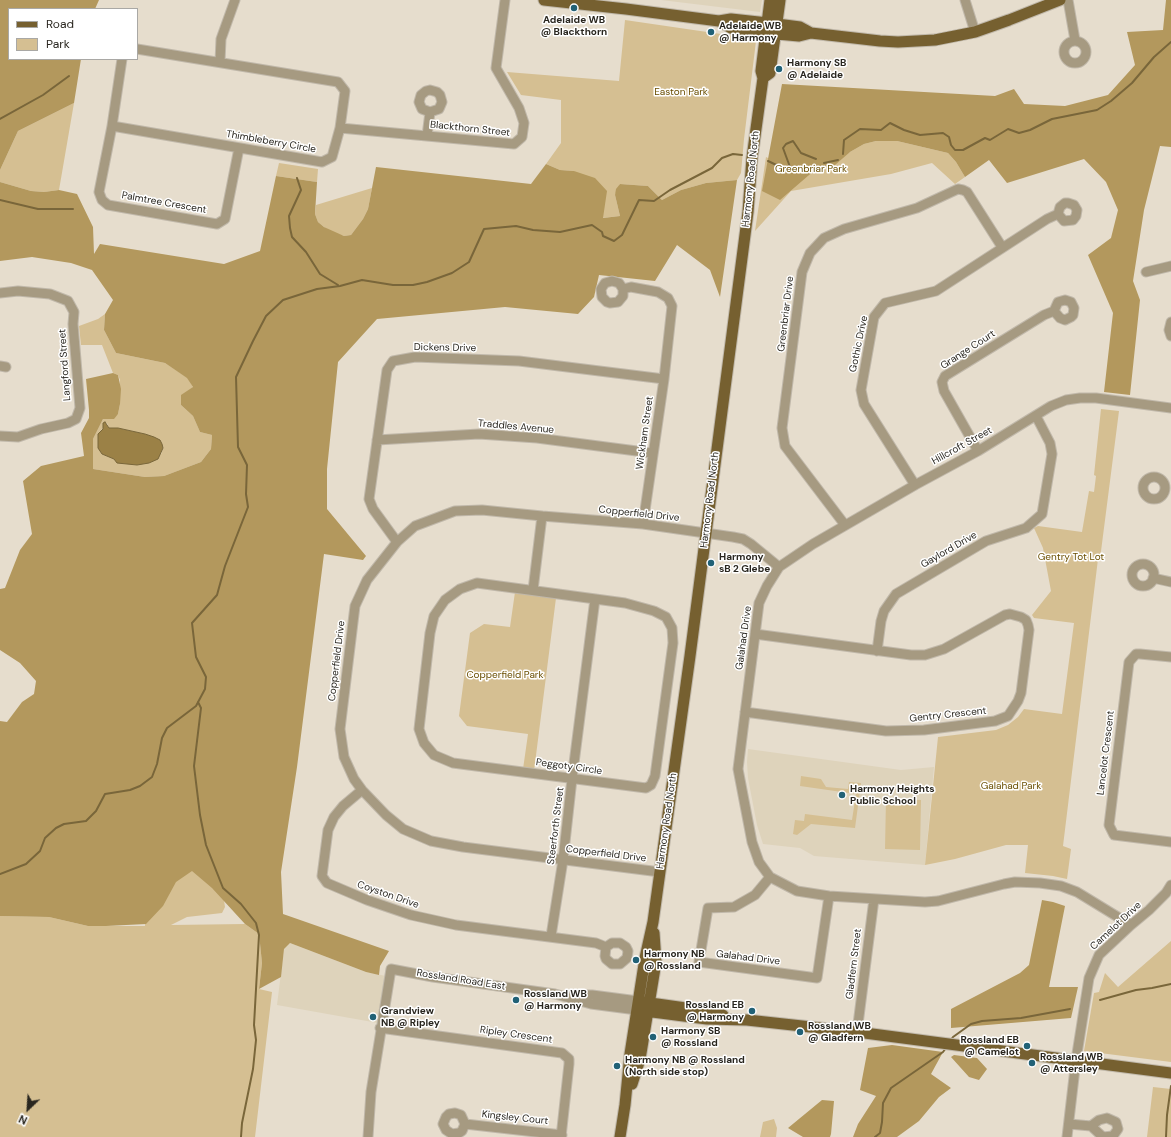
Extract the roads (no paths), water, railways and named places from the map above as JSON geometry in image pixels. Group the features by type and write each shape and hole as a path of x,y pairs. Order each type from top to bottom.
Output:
{"main road":[{"path":"544,0 719,21 731,28 800,27 811,33 898,42 935,40 975,32 1060,0"},
{"name":"Harmony Road North","path":"770,0 772,28"},
{"name":"Harmony Road North","path":"620,1137 625,1105 640,1059 645,958 653,922 660,872 747,220 752,158 763,78 761,71 780,0"},
{"name":"Rossland Road East","path":"643,1006 708,1020 747,1020 857,1032 1167,1072"}],"street":[{"path":"220,62 221,39 235,0"},
{"name":"Blackthorn Street","path":"340,128 514,144 522,137 524,123 519,108 496,68 505,0"},
{"path":"965,0 975,32"},
{"path":"1068,0 1075,40"},
{"name":"Thimbleberry Circle","path":"112,126 322,162 332,157 340,128 345,91 338,82 138,48"},
{"path":"112,126 122,60"},
{"path":"427,136 430,112"},
{"name":"Palmtree Crescent","path":"112,126 99,192 102,200 108,204 217,224 225,219 239,148"},
{"name":"Greenbriar Drive","path":"846,525 785,446 782,428 802,272 810,253 824,238 844,229 917,208 958,189 967,192 1002,248"},
{"name":"Gothic Drive","path":"915,485 864,404 861,390 874,317 884,303 936,291 1058,214"},
{"path":"1146,272 1171,266"},
{"name":"Wickham Street","path":"623,289 631,287 658,292 668,298 672,306 664,379 652,453 643,524"},
{"name":"Langford Street","path":"0,293 18,290 50,294 68,301 74,312 73,324 80,408 76,419 68,423 41,429 18,437 0,436"},
{"name":"Grange Court","path":"978,451 944,391 942,382 945,376 1044,315 1054,312"},
{"path":"1171,322 1169,330 1171,336"},
{"name":"Dickens Drive","path":"397,542 373,509 369,498 387,370 393,361 415,357 519,361 664,379"},
{"name":"Hillcroft Street","path":"778,567 800,552 915,485 978,451 1051,406 1066,400 1096,398 1171,408"},
{"name":"Gaylord Drive","path":"877,651 881,621 884,611 896,594 986,541 1026,528 1042,514 1052,454 1050,443 1036,416"},
{"name":"Traddles Avenue","path":"377,440 479,434 537,438 652,453"},
{"name":"Copperfield Drive","path":"660,872 431,841 403,829 386,815 362,790 354,779 344,757 340,729 355,606 367,580 397,542 415,526 455,511 482,510 643,524 706,533 743,540 759,549 778,567"},
{"path":"533,590 542,516"},
{"name":"Galahad Drive","path":"778,567 759,603 738,769 752,842 759,862 770,877 797,891 829,896 874,898 905,902 938,901 1016,882 1040,883 1061,886 1077,892 1131,925"},
{"path":"1153,578 1171,582"},
{"name":"Peggoty Circle","path":"477,584 595,599 625,603 654,611 666,617 672,628 673,643 655,776 652,785 646,788 453,764 434,755 424,743 419,729 430,633 434,616 445,600 460,589 477,584"},
{"name":"Steerforth Street","path":"551,936 563,860 595,599"},
{"name":"Gentry Crescent","path":"745,712 886,731 924,730 995,721 1008,716 1020,697 1029,630 1026,620 1021,616 1010,614 1005,615 944,649 936,652 911,655 755,634"},
{"name":"Lancelot Crescent","path":"1171,657 1136,654 1128,662 1109,825 1114,835 1171,842"},
{"name":"Coyston Drive","path":"362,790 334,817 328,830 322,876 326,883 367,900 411,915 456,925 551,936 596,943 606,947"},
{"name":"Galahad Drive","path":"770,877 755,895 734,907 708,908 699,962 817,978 829,896"},
{"name":"Camelot Drive","path":"1067,1137 1076,1060 1089,978 1099,955 1149,910 1166,893 1171,885"},
{"name":"Gladfern Street","path":"857,1032 874,898"},
{"name":"Rossland Road East","path":"380,1028 391,969 433,977 555,994 592,995 643,1006"},
{"path":"368,1137 371,1092 380,1028"},
{"name":"Ripley Crescent","path":"380,1028 562,1053 569,1059 569,1064 561,1136"},
{"name":"Kingsley Court","path":"466,1124 561,1136"},
{"path":"1069,1124 1091,1126"}],"waterway":[{"path":"843,154 844,140 860,129 881,130 890,123 904,130 920,135 943,133 949,137 951,145 955,150 963,150 985,138 990,140 1008,129 1019,133 1030,130 1052,119 1097,110 1111,101 1132,83 1154,57 1171,42"},
{"path":"0,119 43,95 69,76"},
{"path":"768,161 789,171 790,167 783,148 786,144 793,141 801,153 816,159"},
{"path":"0,874 26,864 40,851 45,838 56,828 64,824 86,821 96,811 105,794 130,790 140,786 152,777 157,764 162,738 167,728 196,706 205,689 206,677 196,657 192,623 217,595 225,566 248,507 246,494 247,465 238,447 236,377 266,316 283,300 317,289 340,286 362,280 393,285 413,285 427,282 452,273 469,262 484,229 516,226 533,230 560,232 592,225 602,232 603,236 614,241 622,235 639,200 654,201 670,190 712,168 722,158 733,154 742,155"},
{"path":"824,163 838,160"},
{"path":"297,178 301,190 289,216 292,237 306,252 320,274 338,285"},
{"path":"0,200 38,209 73,209"},
{"path":"198,702 201,708 194,766 200,815 206,845 223,888 241,904 256,923 259,935 254,1025 256,1040 253,1069 242,1123 241,1137"},
{"path":"1100,1000 1136,990 1171,984"},
{"path":"950,1041 953,1037 971,1024 982,1021 1021,1018 1070,1009"},
{"path":"875,1137 880,1133 883,1103 891,1088 943,1052 946,1048"},
{"path":"1166,1137 1171,1086"}],"place":[{"name":"Adelaide WB @ Blackthorn","path":"574,8"},
{"name":"Adelaide WB @ Harmony","path":"711,32"},
{"name":"Harmony SB @ Adelaide","path":"779,69"},
{"name":"Harmony sB 2 Glebe","path":"711,563"},
{"name":"Harmony Heights Public School","path":"842,795"},
{"name":"Harmony NB @ Rossland","path":"636,960"},
{"name":"Rossland WB @ Harmony","path":"516,1000"},
{"name":"Rossland EB @ Harmony","path":"752,1011"},
{"name":"Grandview NB @ Ripley","path":"373,1017"},
{"name":"Rossland WB @ Gladfern","path":"800,1032"},
{"name":"Harmony SB @ Rossland","path":"653,1037"},
{"name":"Rossland EB @ Camelot","path":"1027,1046"},
{"name":"Rossland WB @ Attersley","path":"1032,1063"},
{"name":"Harmony NB @ Rossland (North side stop)","path":"617,1066"}],"park label":[{"name":"Easton Park","path":"681,92"},
{"name":"Greenbriar Park","path":"811,169"},
{"name":"Gentry Tot Lot","path":"1071,557"},
{"name":"Copperfield Park","path":"505,675"},
{"name":"Galahad Park","path":"1011,786"}]}
